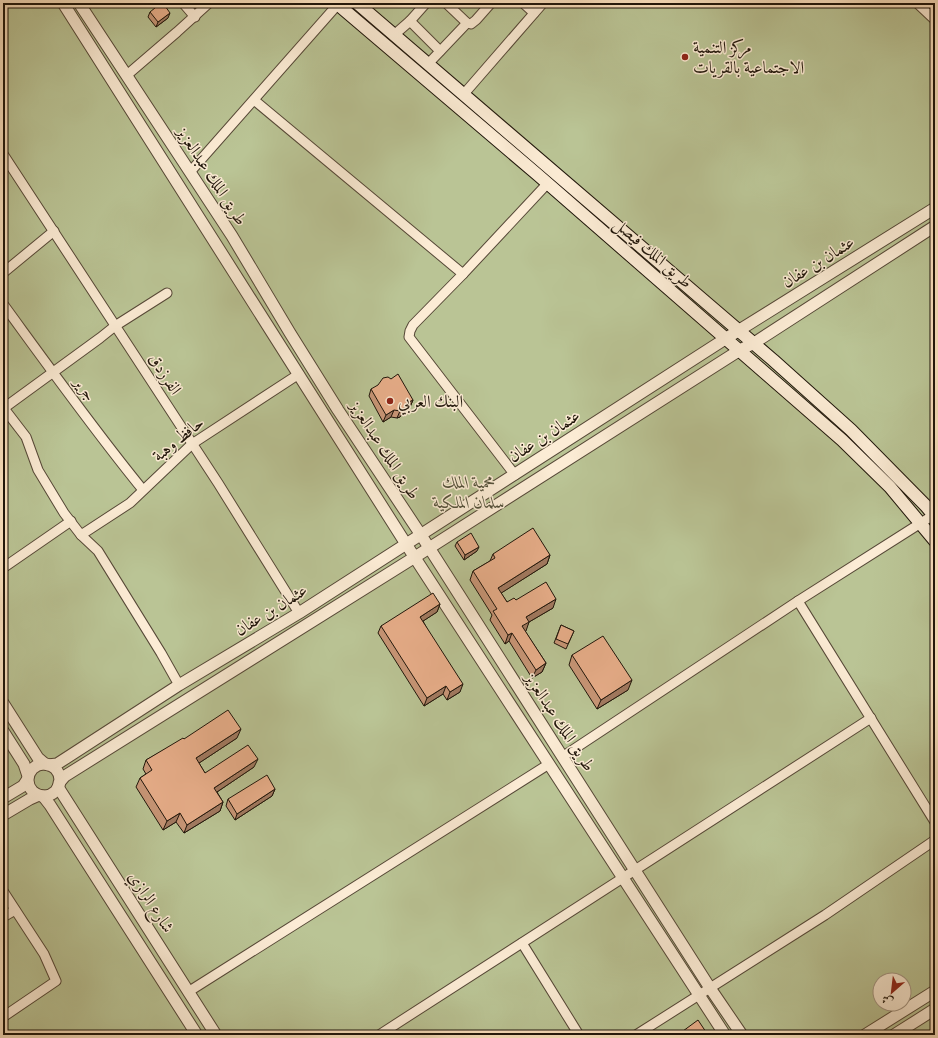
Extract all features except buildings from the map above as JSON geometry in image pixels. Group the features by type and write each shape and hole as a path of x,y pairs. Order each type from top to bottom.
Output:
{"main road":[{"name":"طريق الملك فيصل","path":"357,3 754,343 851,430 934,515"},
{"name":"طريق الملك فيصل","path":"338,4 548,184 725,339 740,350 842,440 890,487 935,541"}],"street":[{"name":"طريق الملك عبدالعزيز","path":"63,3 406,544 725,1035"},
{"name":"طريق الملك عبدالعزيز","path":"79,3 232,236 338,410 421,535 634,871 742,1035"},
{"path":"183,3 194,17"},
{"path":"126,75 209,3"},
{"path":"394,35 410,21 426,3"},
{"path":"446,3 467,23 473,23 490,3"},
{"path":"523,3 534,13"},
{"path":"463,95 543,3"},
{"path":"917,3 935,20"},
{"path":"190,172 338,4"},
{"path":"410,21 440,52"},
{"path":"428,64 467,23"},
{"path":"254,100 463,274"},
{"name":"الفرزدق","path":"3,154 218,483 299,613"},
{"path":"515,474 410,337 410,331 413,325 548,184"},
{"name":"عثمان بن عفان","path":"47,764 56,764 179,685 299,613 725,339 935,208"},
{"name":"عثمان بن عفان","path":"59,785 65,776 415,557 740,350 754,343 935,226"},
{"path":"3,272 54,231"},
{"path":"167,293 115,326 53,373 4,407 26,438 38,470 64,513 81,535 98,551 179,685"},
{"name":"جرير","path":"3,304 116,457 143,490"},
{"name":"حافظ وهبة","path":"81,535 130,503 192,444 299,374"},
{"path":"562,757 798,601 934,515"},
{"path":"3,568 71,521"},
{"path":"798,601 935,822"},
{"path":"3,703 38,758 56,770 59,775 59,785 54,792 49,795 30,799 3,815"},
{"path":"379,1035 871,718"},
{"path":"3,731 24,764 29,786 32,791 41,796"},
{"path":"3,798 22,786 33,768 39,765 47,764"},
{"path":"188,992 549,764"},
{"name":"شارع الرازي","path":"59,785 216,1035"},
{"name":"شارع الرازي","path":"41,796 50,805 197,1035"},
{"path":"636,1035 826,915 935,840"},
{"path":"3,891 44,954 56,981 3,1017"},
{"path":"3,917 14,910"},
{"path":"522,943 579,1035"},
{"path":"865,1035 935,991"},
{"path":"894,1035 935,1009"}],"green space":[{"name":"محمية الملك سلمان الملكية","path":"3,3 935,3 935,1035 3,1035"}],"place":[{"name":"مركز التنمية الاجتماعية بالقريات","path":"685,57"},
{"name":"البنك العربي","path":"390,401"}]}
